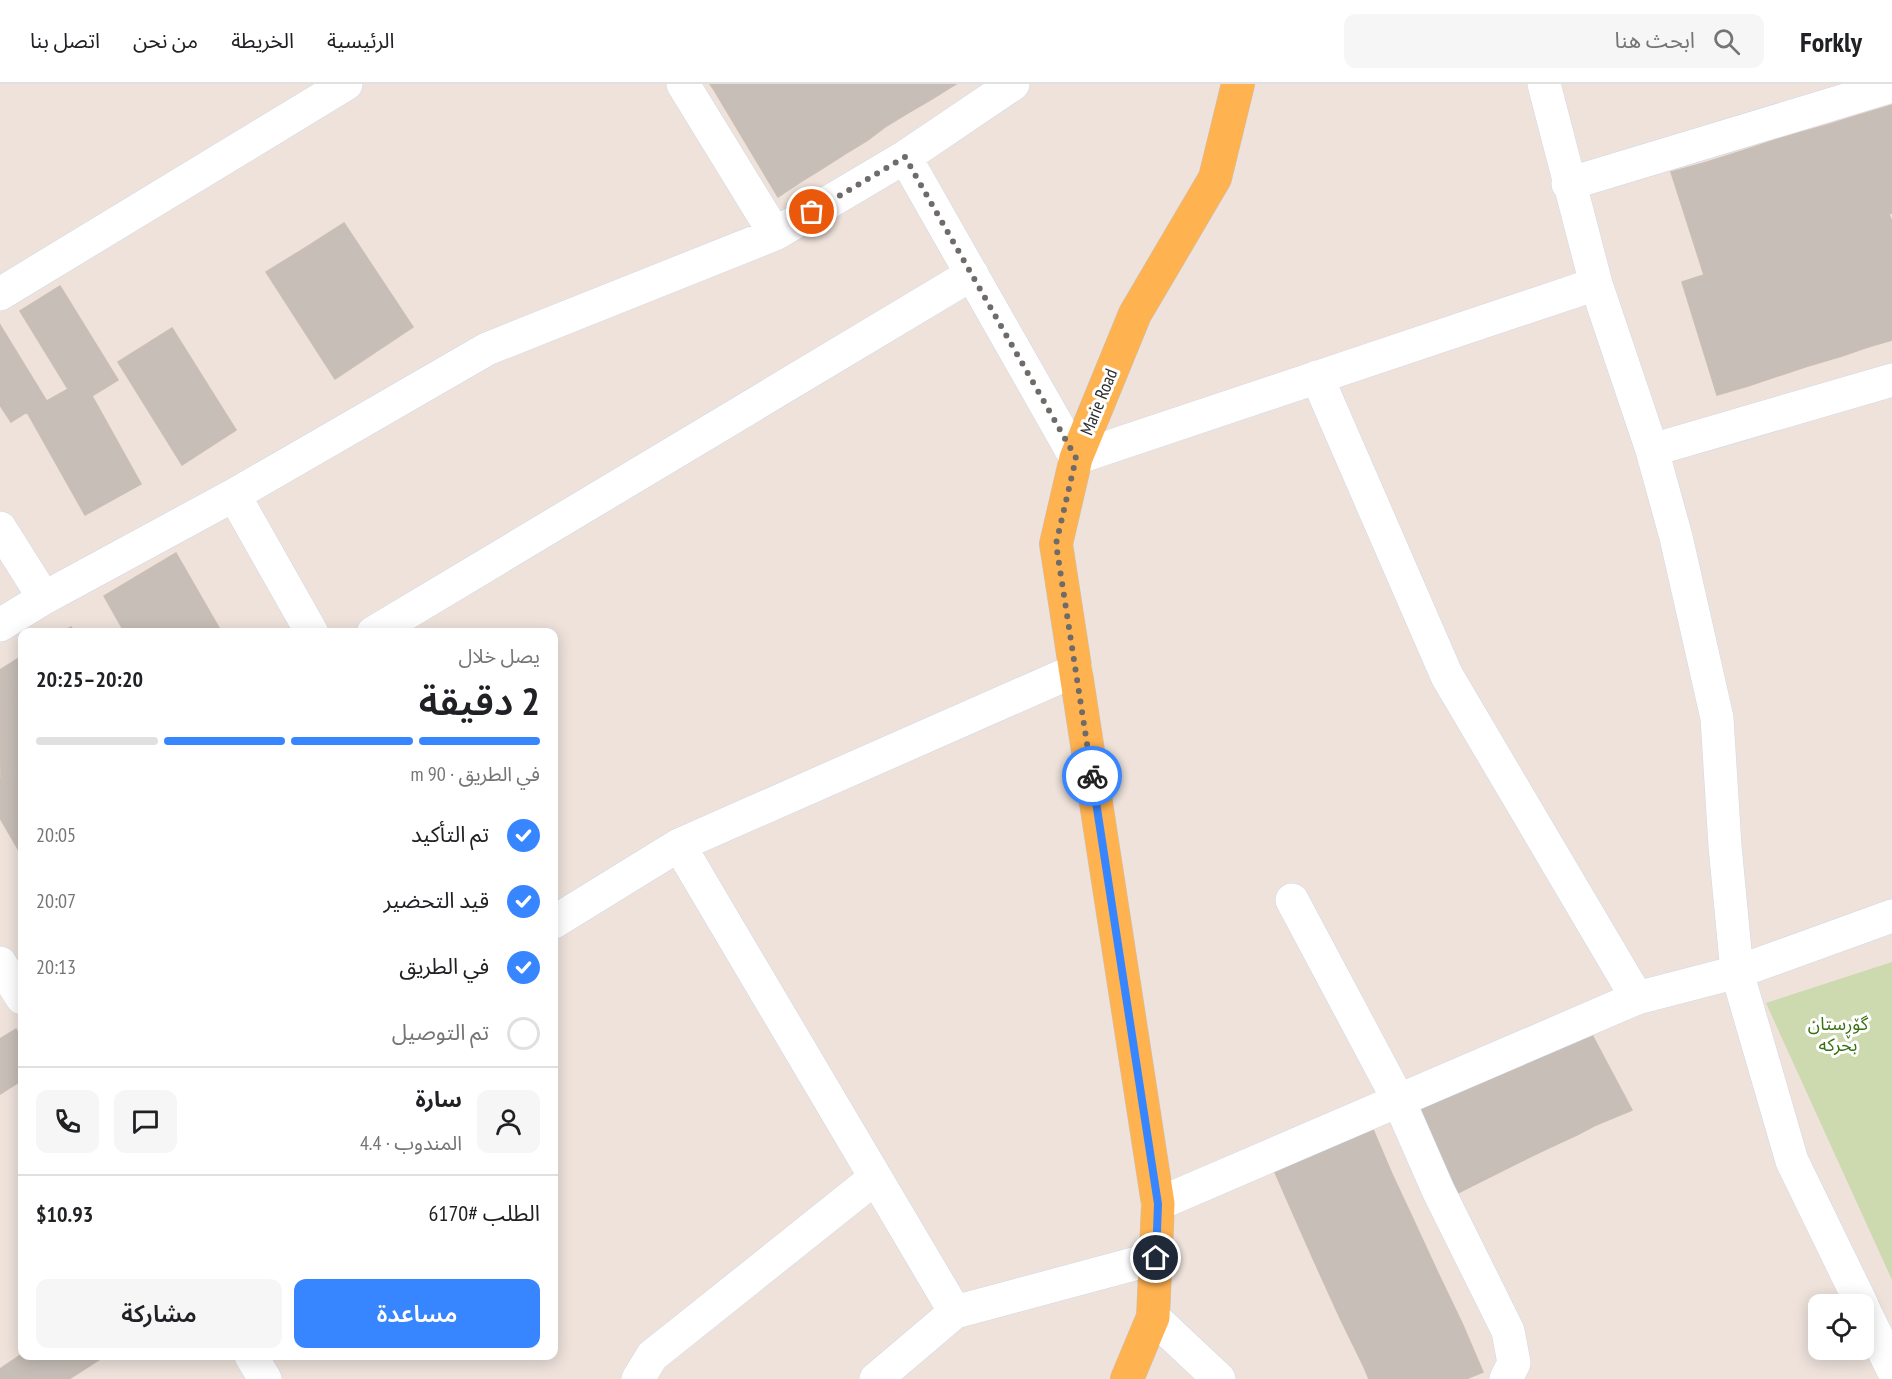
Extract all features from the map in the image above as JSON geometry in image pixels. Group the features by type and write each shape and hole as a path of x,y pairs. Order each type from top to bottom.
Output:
{"main road":[{"name":"Marie Road","path":"1127,1379 1153,1317 1158,1204 1056,544 1076,458 1135,314 1215,178 1239,84"}],"street":[{"path":"0,294 346,84"},
{"path":"684,84 775,234"},
{"path":"0,625 44,598 234,495 487,349 775,234 905,157 1013,84"},
{"path":"1544,84 1568,184 1596,284 1652,450 1676,537 1717,718 1725,846 1737,972 1792,1161 1856,1294"},
{"path":"1568,184 1892,86"},
{"path":"905,157 1076,458 1596,284"},
{"path":"381,628 972,274"},
{"path":"1317,376 1448,676 1637,998"},
{"path":"1652,450 1892,380"},
{"path":"234,495 309,628"},
{"path":"0,528 44,598"},
{"path":"558,920 679,845 1076,670"},
{"path":"679,845 955,1312"},
{"path":"1292,900 1399,1101 1438,1190 1508,1331 1514,1363 1506,1379"},
{"path":"1158,1204 1637,998 1737,972 1892,916"},
{"path":"18,950 0,962 18,991"},
{"path":"638,1379 652,1356 875,1178"},
{"path":"876,1379 955,1312 1156,1258"},
{"path":"1153,1317 1220,1379"},
{"path":"1874,1331 1892,1368"},
{"path":"253,1360 265,1379"}],"green space":[{"name":"گۆڕستان بحركه‌","path":"1892,962 1892,1280 1766,1003"}],"building":[{"path":"710,84 722,84 714,90"},
{"path":"722,84 742,84 802,181 778,197 714,90"},
{"path":"742,84 767,84 820,170 802,181"},
{"path":"767,84 802,84 845,154 820,170"},
{"path":"802,84 834,84 868,140 845,154"},
{"path":"834,84 859,84 885,127 868,140"},
{"path":"859,84 891,84 908,113 885,127"},
{"path":"891,84 923,84 932,99 908,113"},
{"path":"923,84 956,84 932,99"},
{"path":"1892,105 1892,213 1889,214 1859,115"},
{"path":"1859,115 1889,214 1858,225 1827,125"},
{"path":"1827,125 1858,225 1833,233 1802,132"},
{"path":"1802,132 1833,233 1807,242 1775,140"},
{"path":"1775,140 1807,242 1773,252 1742,151"},
{"path":"1742,151 1773,252 1735,264 1704,163"},
{"path":"1704,163 1735,264 1704,275 1671,172"},
{"path":"1889,214 1892,222 1892,332 1858,225"},
{"path":"344,223 413,327 374,353 305,248"},
{"path":"1858,225 1892,332 1892,340 1868,347 1833,233"},
{"path":"1833,233 1868,347 1842,356 1807,242"},
{"path":"1807,242 1842,356 1808,366 1773,252"},
{"path":"305,248 374,353 335,379 266,272"},
{"path":"1773,252 1808,366 1781,375 1746,261"},
{"path":"1746,261 1781,375 1748,386 1713,272"},
{"path":"1713,272 1748,386 1717,395 1682,282"},
{"path":"60,286 118,380 92,396 68,389 20,311"},
{"path":"0,325 46,400 11,422 0,405"},
{"path":"172,328 236,430 182,465 118,362"},
{"path":"68,389 92,396 141,484 85,515 27,412"},
{"path":"176,553 219,628 163,628 134,578"},
{"path":"134,578 163,628 122,628 104,596"},
{"path":"18,659 18,704 0,674 0,670"},
{"path":"0,674 18,704 18,768 1,779"},
{"path":"18,768 18,849 0,818 0,779"},
{"path":"16,1029 18,1033 18,1083 0,1094 0,1039"},
{"path":"1589,1029 1632,1110 1596,1125 1557,1045"},
{"path":"1557,1045 1596,1125 1577,1135 1536,1053"},
{"path":"1536,1053 1577,1135 1551,1147 1512,1063"},
{"path":"1512,1063 1551,1147 1522,1161 1482,1076"},
{"path":"1482,1076 1522,1161 1492,1176 1450,1090"},
{"path":"1450,1090 1492,1176 1456,1194 1413,1107"},
{"path":"1372,1127 1392,1174 1295,1218 1273,1168"},
{"path":"1392,1174 1413,1219 1315,1263 1295,1218"},
{"path":"1413,1219 1438,1273 1340,1318 1315,1263"},
{"path":"1438,1273 1462,1323 1363,1365 1340,1318"},
{"path":"1462,1323 1483,1372 1466,1379 1369,1379 1363,1365"},
{"path":"18,1357 18,1360 72,1360 80,1372 69,1379 0,1379 0,1369"},
{"path":"72,1360 99,1360 80,1372"}],"way so far":[{"path":"812,212 905,157 1076,458 1056,544 1092,776"}],"route":[{"path":"1092,776 1158,1204 1156,1258"}]}
